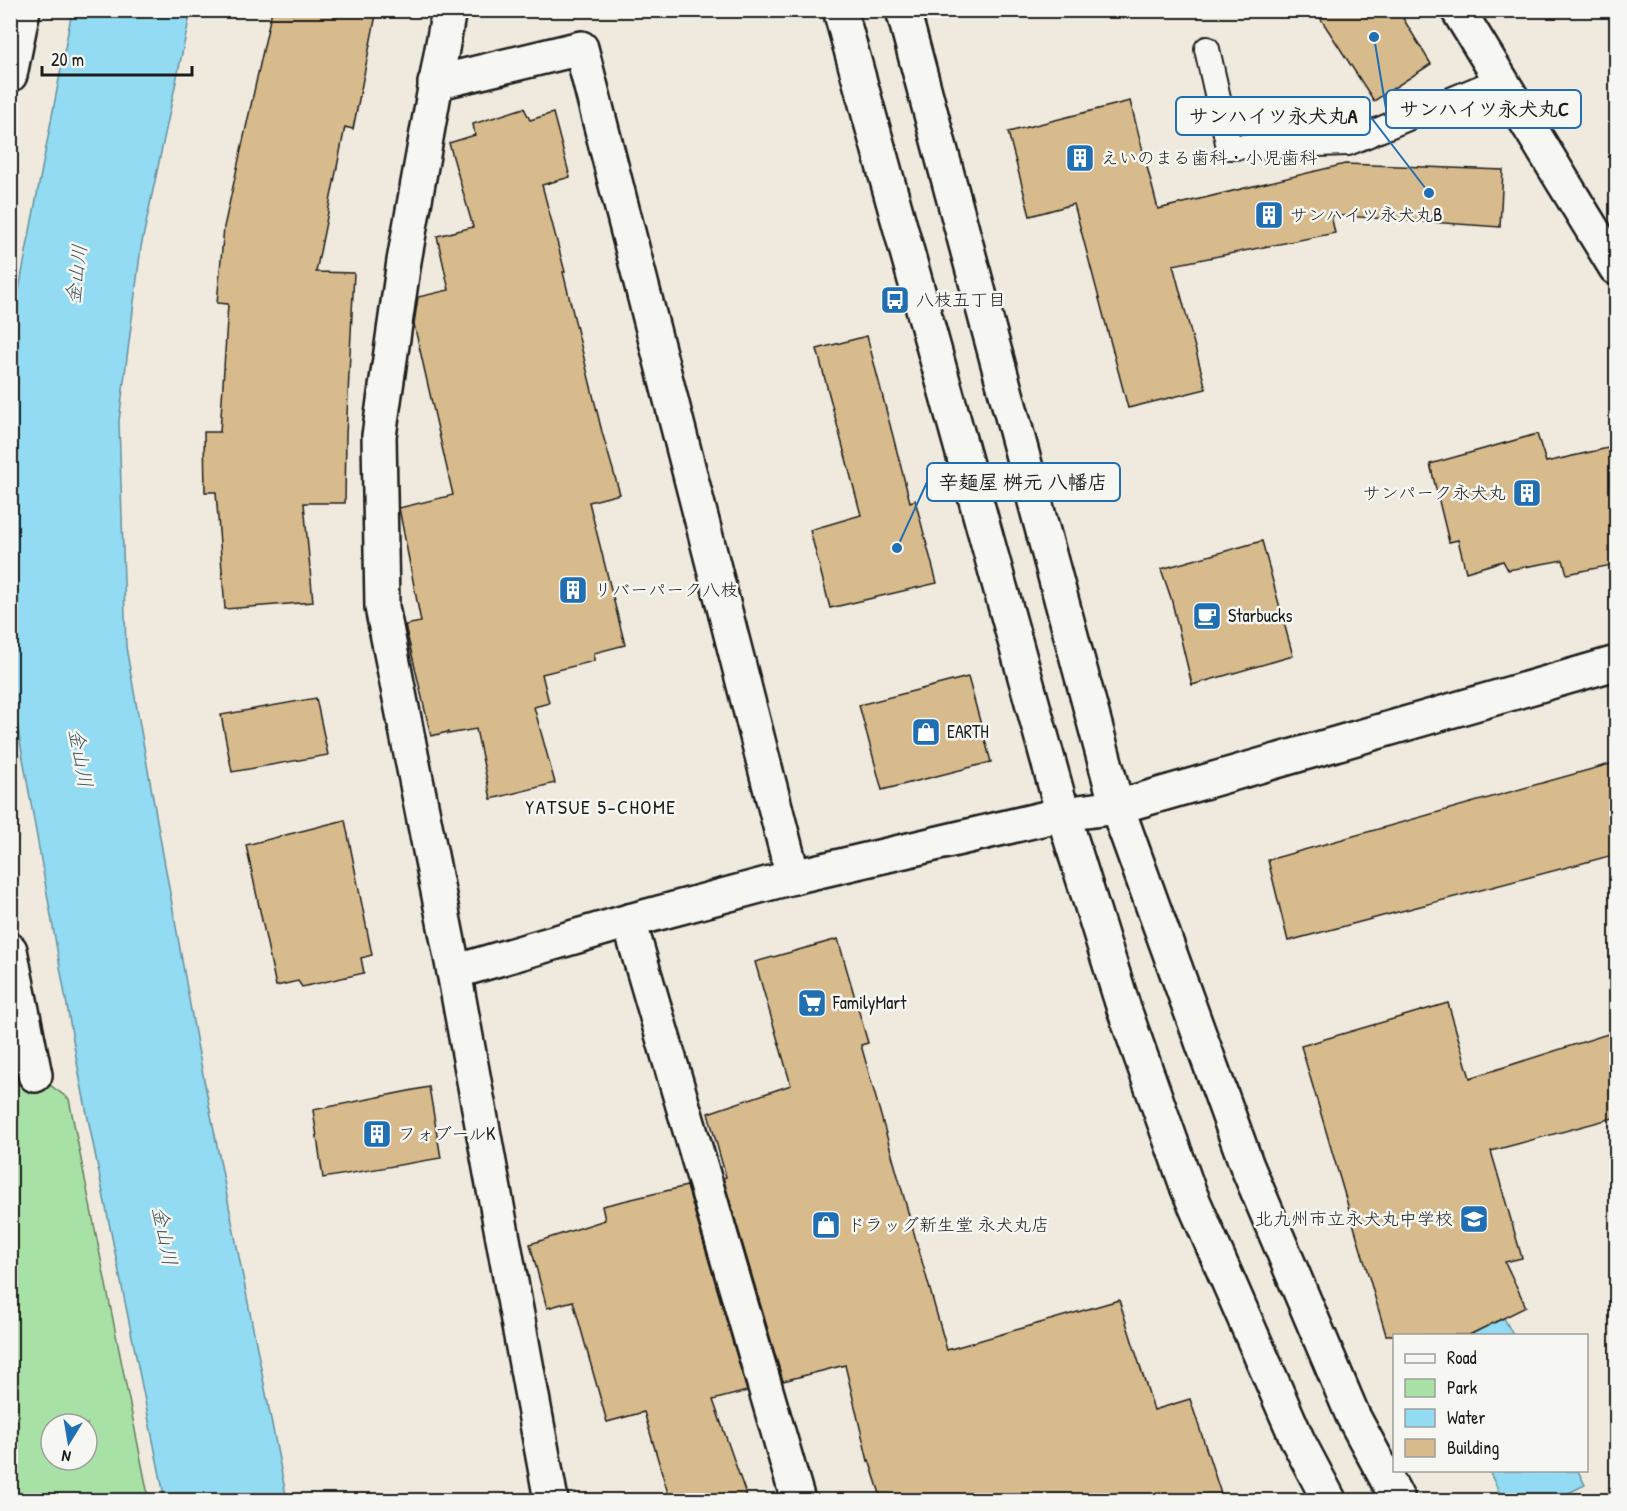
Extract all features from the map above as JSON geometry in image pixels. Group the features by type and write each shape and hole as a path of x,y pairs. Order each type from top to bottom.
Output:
{"street":[{"path":"10,75 23,10"},
{"path":"449,10 404,261 379,436 382,607 454,972 551,1500"},
{"path":"840,10 1063,814 1124,1009 1188,1188 1298,1441 1329,1500"},
{"path":"903,10 1117,807 1247,1166 1353,1416 1398,1500"},
{"path":"1458,10 1617,268"},
{"path":"435,82 581,48 793,877"},
{"path":"454,972 629,921 793,877 1063,814 1117,807 1617,663"},
{"path":"629,921 798,1500"},
{"path":"10,950 35,1075"}],"lane":[{"path":"1208,49 1229,147 1348,143 1501,78"}],"green space":[{"path":"10,1056 69,1099 149,1500 11,1500"}],"water":[{"name":"金山川","path":"72,11 191,11 141,247 119,421 126,647 197,1044 287,1500 165,1500 80,1079 11,691 11,331"},
{"path":"1504,1318 1512,1334 1471,1334"},
{"path":"1489,1472 1578,1472 1585,1485 1554,1500 1503,1500"}],"building":[{"path":"272,10 377,10 353,129 345,127 316,272 354,273 345,503 304,503 313,602 225,609 216,492 205,492 204,432 220,432 228,304 217,303 224,227"},
{"path":"1315,10 1398,10 1431,64 1374,101"},
{"path":"1130,101 1158,209 1345,164 1503,170 1500,227 1331,215 1335,233 1173,265 1206,389 1128,408 1074,204 1030,216 1008,132"},
{"path":"524,108 530,120 553,113 570,177 542,185 565,272 563,272 602,432 620,494 589,502 625,645 594,653 594,661 542,674 549,703 534,707 555,783 491,799 476,729 431,736 405,625 421,622 399,508 453,495 414,324 418,297 449,290 437,236 473,227 449,143 475,135 473,124"},
{"path":"867,336 910,502 915,500 937,583 830,608 810,530 861,515 817,349"},
{"name":"サンパーク永犬丸","path":"1537,434 1546,462 1617,446 1617,564 1567,574 1563,560 1508,570 1503,561 1466,572 1458,540 1449,542 1430,464"},
{"name":"Starbucks","path":"1262,541 1293,656 1192,685 1171,598 1161,569"},
{"path":"968,677 991,762 882,790 859,705"},
{"path":"316,698 328,755 232,772 221,715"},
{"path":"1617,762 1617,854 1288,941 1268,860"},
{"path":"345,820 372,955 361,958 364,973 302,987 298,981 276,986 246,845"},
{"path":"838,939 868,1043 861,1045 947,1350 1119,1300 1154,1410 1190,1399 1223,1500 882,1500 868,1461 845,1365 783,1381 723,1178 726,1177 708,1113 791,1085 755,962"},
{"path":"1448,1003 1470,1078 1617,1031 1617,1117 1491,1151 1522,1258 1505,1262 1526,1307 1471,1334 1386,1335 1301,1046"},
{"name":"フォブールK","path":"429,1087 441,1158 323,1178 313,1110"},
{"path":"687,1186 747,1391 713,1400 748,1500 670,1500 644,1412 607,1422 573,1301 547,1308 530,1244 605,1220 602,1206"}],"place":[{"name":"サンハイツ永犬丸C","path":"1374,37"},
{"name":"えいのまる歯科・小児歯科","path":"1080,158"},
{"name":"サンハイツ永犬丸A","path":"1429,193"},
{"name":"サンハイツ永犬丸B","path":"1269,215"},
{"name":"八枝五丁目","path":"895,300"},
{"name":"サンパーク永犬丸","path":"1527,493"},
{"name":"辛麺屋 桝元 八幡店","path":"897,548"},
{"name":"リバーパーク八枝","path":"573,590"},
{"name":"Starbucks","path":"1207,616"},
{"name":"EARTH","path":"926,732"},
{"name":"FamilyMart","path":"812,1003"},
{"name":"フォブールK","path":"377,1134"},
{"name":"北九州市立永犬丸中学校","path":"1474,1219"},
{"name":"ドラッグ新生堂 永犬丸店","path":"826,1225"}],"district":[{"name":"YATSUE 5-CHOME","path":"601,807"}]}
